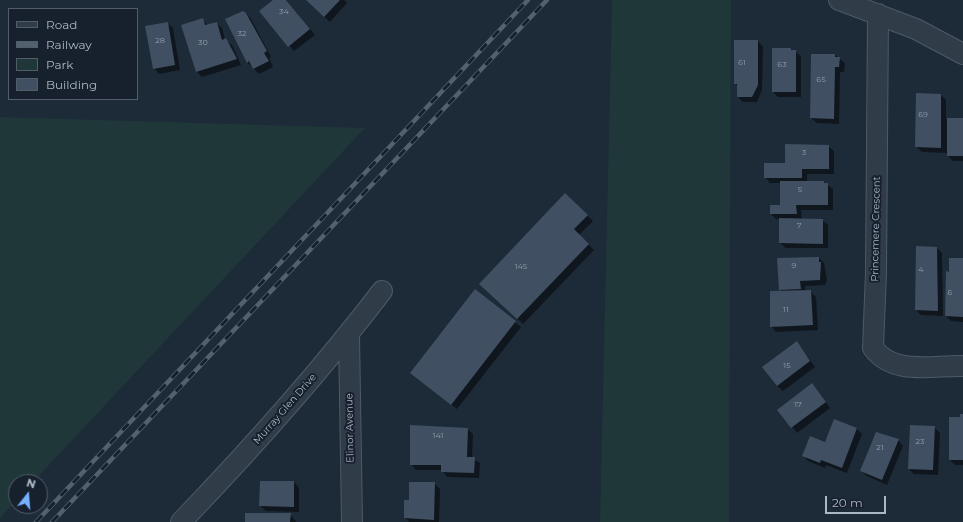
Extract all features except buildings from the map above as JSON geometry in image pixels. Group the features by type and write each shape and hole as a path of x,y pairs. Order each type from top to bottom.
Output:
{"street":[{"path":"839,0 916,30 963,54"},
{"name":"Princemere Crescent","path":"878,14 876,272 873,348 880,358 893,364 912,368 963,366"},
{"name":"Murray Glen Drive","path":"181,522 243,457 348,335 382,291"},
{"name":"Elinor Avenue","path":"348,335 352,522"}],"green space":[{"path":"612,0 731,0 729,522 600,522"},
{"path":"0,117 365,128 41,474 8,474 8,510 0,518"}],"railway":[{"path":"36,522 528,0"},
{"path":"52,522 547,0"}]}
